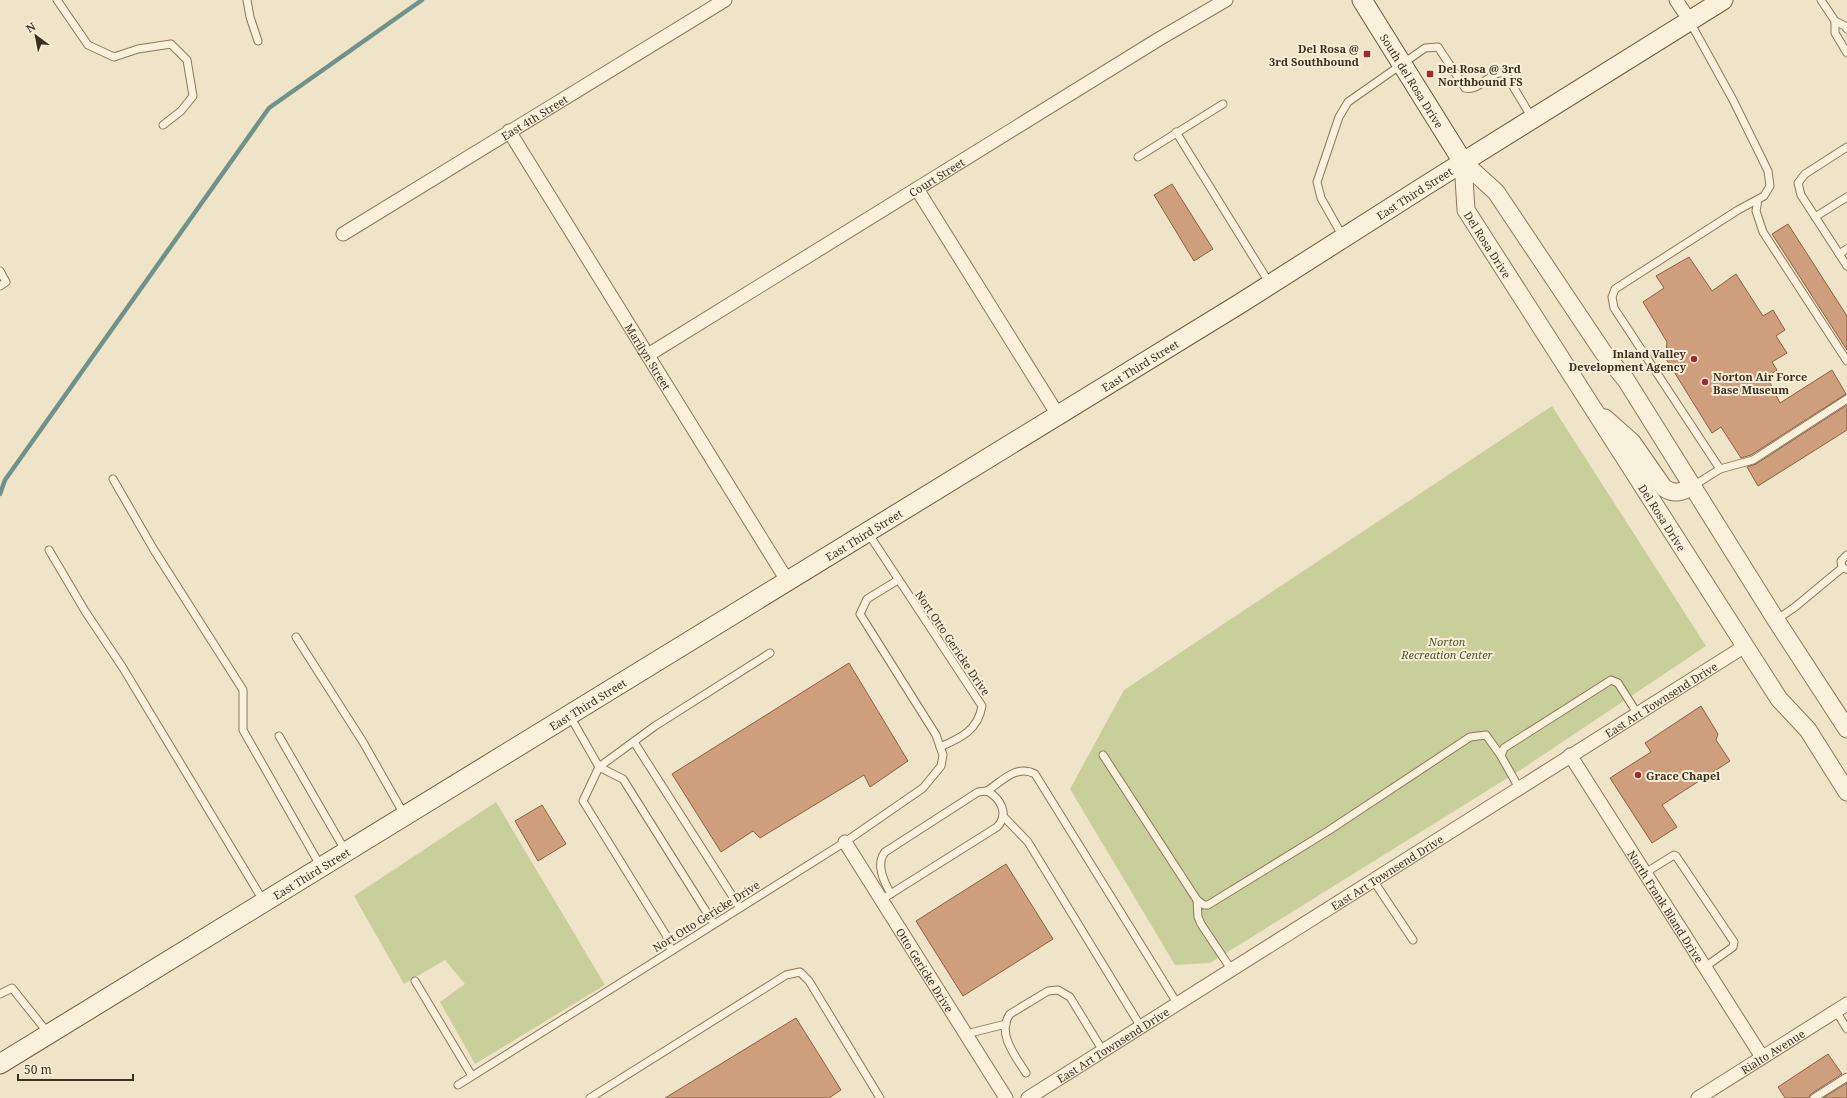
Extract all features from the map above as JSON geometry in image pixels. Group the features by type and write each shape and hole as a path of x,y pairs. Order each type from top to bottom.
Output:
{"main road":[{"name":"South del Rosa Drive","path":"1362,0 1463,162"},
{"name":"East Third Street","path":"0,1064 788,582 1270,284 1723,0"}],"street":[{"name":"East 4th Street","path":"343,234 509,131 726,0"},
{"name":"Court Street","path":"648,356 1159,39 1226,0"},
{"path":"1676,0 1690,22"},
{"name":"Marilyn Street","path":"509,131 788,582"},
{"path":"1463,162 1496,192 1603,352 1626,380 1776,620 1845,721"},
{"name":"Del Rosa Drive","path":"1463,162 1466,210 1779,699 1808,730 1847,792"},
{"path":"917,189 1058,415"},
{"path":"1596,413 1613,424 1632,442 1664,488 1672,493 1681,492 1693,486"},
{"name":"East Art Townsend Drive","path":"1028,1098 1745,646"},
{"name":"North Frank Bland Drive","path":"1570,755 1762,1057"},
{"name":"Otto Gericke Drive","path":"845,842 886,897 966,1034 1006,1098"},
{"name":"Rialto Avenue","path":"1698,1098 1841,1008"}],"lane":[{"path":"57,0 88,44 114,57 138,49 171,44 187,60 193,96 181,111 163,125"},
{"path":"247,0 250,17 258,41"},
{"path":"1821,0 1835,21 1845,26 1847,29"},
{"path":"1835,21 1835,33 1847,52"},
{"path":"1690,22 1733,100 1768,171 1770,186 1764,196 1758,200 1738,210 1615,289 1612,297 1614,308 1720,469"},
{"path":"1343,237 1321,198 1317,182 1339,117 1348,102 1401,63 1425,48 1438,47 1465,88 1469,89 1497,74 1505,73 1533,118"},
{"path":"1138,157 1223,104"},
{"path":"1176,132 1270,284"},
{"path":"1847,147 1805,174 1798,183 1801,195 1847,266"},
{"path":"1815,217 1847,197"},
{"path":"1758,200 1756,211 1763,232 1847,361"},
{"path":"1839,254 1847,249"},
{"path":"0,271 6,282 0,286"},
{"path":"1693,486 1720,469 1753,460 1847,398"},
{"path":"113,479 154,550 243,690 243,730 321,867"},
{"name":"Nort Otto Gericke Drive","path":"868,532 898,580 982,706 980,718 962,737 940,747"},
{"path":"49,550 85,611 123,668 264,902"},
{"path":"1776,620 1844,569 1841,561 1847,555"},
{"name":"Nort Otto Gericke Drive","path":"458,1085 845,842 923,788 940,766 943,755 936,735 860,614 867,599 898,580"},
{"path":"296,637 363,742 405,816"},
{"path":"671,951 666,935 583,801 599,767 674,713 770,653"},
{"path":"1501,756 1504,748 1611,680 1618,683 1637,713"},
{"path":"570,715 599,767 623,779 714,924"},
{"path":"1103,755 1197,900 1204,905 1208,905 1328,831 1470,737 1486,734 1501,756 1519,788"},
{"path":"280,736 346,852"},
{"path":"634,742 740,908"},
{"path":"987,791 996,797 1002,807 1003,816 997,827 886,897 880,865 882,855 885,852 978,792 987,791 1015,771 1028,770 1035,774 1177,1003"},
{"path":"1003,816 1028,842 1140,1027"},
{"path":"1645,873 1674,855 1676,856 1734,942 1733,947 1705,967"},
{"path":"1373,880 1414,940"},
{"path":"1197,900 1198,917 1201,924 1231,969"},
{"path":"590,1098 786,975 800,972 809,980 880,1098"},
{"path":"415,981 472,1076"},
{"path":"0,994 12,988 49,1034"},
{"path":"1026,1073 1008,1045 1006,1024 1010,1014 1048,991 1058,990 1070,997 1103,1051"},
{"path":"1841,1008 1847,1029"},
{"path":"966,1034 1006,1024"},
{"path":"1814,1098 1847,1077"}],"green space":[{"name":"Norton Recreation Center","path":"1552,406 1706,646 1522,769 1210,963 1175,965 1070,789 1124,690"},
{"path":"496,802 605,985 475,1064 440,1002 465,984 445,960 404,984 354,896"}],"building":[{"path":"1172,184 1213,249 1194,261 1154,195"},
{"path":"1788,224 1847,316 1847,350 1772,234"},
{"path":"1689,257 1712,291 1736,274 1763,316 1773,310 1785,330 1776,336 1787,353 1772,362 1777,370 1767,377 1780,403 1832,370 1846,394 1751,455 1741,458 1721,427 1712,433 1663,354 1666,352 1667,342 1643,302 1664,288 1656,276"},
{"path":"1847,405 1847,430 1758,486 1747,467 1756,464"},
{"path":"849,663 908,761 870,787 864,775 760,838 753,831 721,852 672,774"},
{"name":"Grace Chapel","path":"1701,706 1718,734 1716,740 1730,761 1662,805 1677,827 1652,843 1610,778 1651,752 1645,743"},
{"path":"542,805 566,844 538,861 515,821"},
{"path":"1006,864 1053,939 963,996 916,921"},
{"path":"796,1018 841,1090 829,1098 665,1098"},
{"path":"1828,1054 1842,1074 1811,1094 1809,1098 1785,1098 1778,1087"},
{"path":"1847,1083 1847,1098 1823,1098"}],"waterway":[{"path":"0,494 5,480 269,108 422,0"}],"place":[{"name":"Del Rosa @ 3rd Southbound","path":"1367,54"},
{"name":"Del Rosa @ 3rd Northbound FS","path":"1430,74"},
{"name":"Inland Valley Development Agency","path":"1694,359"},
{"name":"Norton Air Force Base Museum","path":"1705,382"},
{"name":"Grace Chapel","path":"1638,775"}]}
